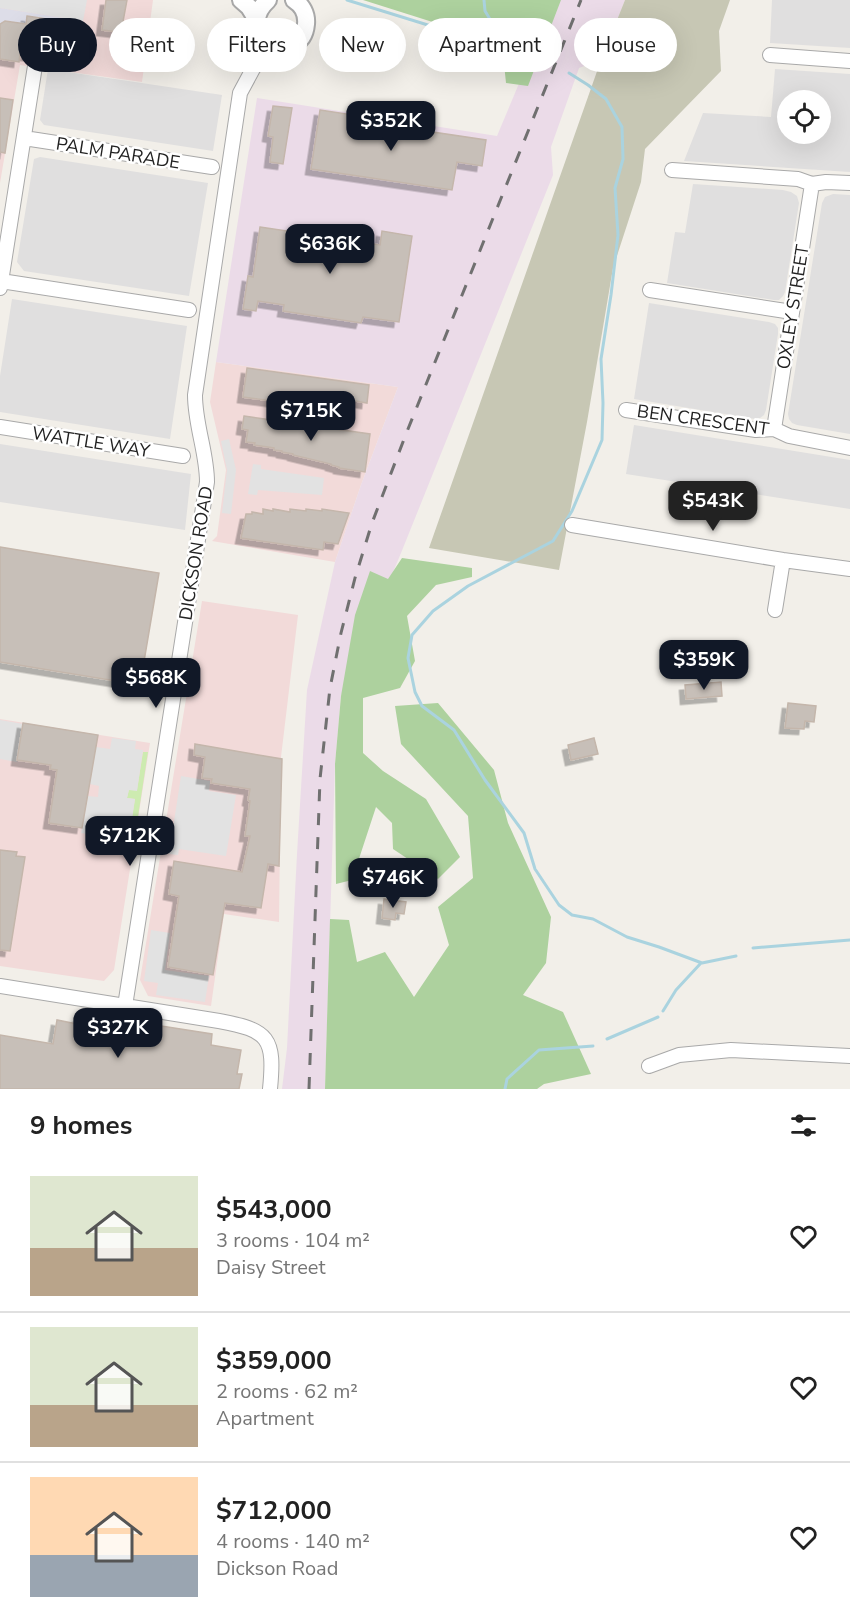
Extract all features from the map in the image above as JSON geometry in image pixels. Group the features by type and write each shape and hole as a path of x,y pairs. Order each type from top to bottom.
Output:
{"street":[{"path":"241,0 249,7 254,18"},
{"path":"259,18 259,11 268,0"},
{"path":"294,0 306,7"},
{"path":"770,55 850,61"},
{"path":"34,72 4,239 1,285 189,310"},
{"name":"DICKSON ROAD","path":"125,1006 207,482 207,469 195,407 196,385 240,93 251,72"},
{"name":"PALM PARADE","path":"24,138 212,167"},
{"path":"672,170 798,179 812,184 850,183"},
{"name":"OXLEY STREET","path":"774,429 812,184"},
{"path":"650,290 792,312"},
{"name":"BEN CRESCENT","path":"626,410 756,430 774,429 789,436 850,448"},
{"name":"WATTLE WAY","path":"0,428 183,456"},
{"path":"572,525 850,569"},
{"path":"775,610 783,560"},
{"path":"0,986 219,1021 255,1030 264,1037 270,1048 272,1060 270,1089"},
{"path":"649,1066 679,1055 731,1050 850,1056"}],"shaded area":[{"path":"0,0 153,0 151,18 109,18 109,72 143,72 142,82 70,72 97,72 97,18 18,18 19,72 0,183"},
{"path":"0,0 87,0 84,18 64,18 0,8"},
{"path":"554,0 625,0 618,18 574,18 574,72 578,72 551,147 553,175 341,696 335,764 325,1089 282,1089 287,1048 307,690 335,562 398,387 216,362 257,98 497,136 524,72 562,72 562,18 546,18"},
{"path":"625,0 730,0 719,31 721,71 645,149 641,182 613,268 559,570 429,548 597,72 677,72 677,18 618,18"},
{"path":"772,0 850,0 850,48 770,43"},
{"path":"0,8 64,18 28,16 28,18 18,18 18,23 5,21 0,24"},
{"path":"775,69 850,74 850,172 684,161 703,113 771,117"},
{"path":"48,72 68,72 222,95 213,151 44,125 40,120"},
{"path":"40,157 208,183 189,296 24,271 17,262 34,159"},
{"path":"693,184 783,190 797,196 799,203 785,292 779,300 667,283 675,232 685,233"},
{"path":"833,194 850,195 850,434 797,425 792,423 788,414 822,203 825,197"},
{"path":"12,299 187,326 170,439 0,412 0,376"},
{"path":"649,303 775,324 778,334 764,415 755,419 634,399"},
{"path":"216,362 398,387 335,562 212,541 217,536 226,470 210,402"},
{"path":"634,425 850,460 850,509 626,474"},
{"path":"229,439 236,470 231,514 222,513 227,470 221,441"},
{"path":"0,444 191,474 185,530 0,502"},
{"path":"253,464 261,465 261,469 324,478 322,495 258,490 257,495 248,494"},
{"path":"202,601 298,615 281,757 279,922 224,914 211,1006 148,996 140,980"},
{"path":"0,719 150,743 114,970 104,981 0,966"},
{"path":"0,720 23,724 17,762 0,759"},
{"path":"112,738 136,741 135,749 143,750 137,791 129,790 127,798 135,799 129,840 81,833 88,796 98,797 99,786 90,784 96,747 110,749"},
{"path":"181,776 210,781 209,791 236,795 226,856 179,849 178,855 169,854"},
{"path":"151,930 170,933 165,970 209,976 205,1002 156,995 158,983 144,981"}],"green space":[{"path":"363,0 561,0 554,18 420,18"},
{"path":"505,72 533,72 528,86 506,83"},
{"path":"402,558 472,568 472,577 436,585 407,616 415,661 400,688 363,698 363,753 383,771 426,799 460,857 438,879 393,849 392,823 376,807 352,880 336,884 335,764 341,696 355,615 370,571 388,579"},
{"path":"438,703 494,770 508,823 551,917 546,963 523,995 563,1012 591,1074 544,1084 537,1089 325,1089 330,919 349,920 357,962 385,952 414,997 449,945 438,907 473,878 468,816 401,744 395,706"},
{"path":"143,752 148,752 133,849 119,847 121,839 128,840 135,799 127,798 129,789 137,790"}],"building":[{"path":"106,0 127,0 124,18 109,18 109,31 102,30"},
{"path":"5,21 18,23 18,62 0,59 0,24"},
{"path":"0,98 13,100 5,153 0,152"},
{"path":"273,106 292,108 283,164 270,162 273,137 268,136"},
{"path":"320,110 360,116 359,121 486,140 482,166 457,162 452,190 311,169"},
{"path":"260,227 380,245 382,231 412,236 399,322 363,317 361,323 283,311 284,305 258,301 256,311 243,309 248,276 253,277"},
{"path":"247,368 369,385 367,403 350,400 349,405 338,404 337,410 243,397"},
{"path":"244,416 370,434 365,472 339,468 246,442 248,430 242,429"},
{"path":"263,509 290,512 290,509 322,511 322,509 349,513 338,544 324,542 323,550 241,538 246,514 252,514 252,512 263,514"},
{"path":"0,547 159,573 140,685 0,662"},
{"path":"721,682 722,696 686,699 685,685"},
{"path":"788,703 816,706 814,722 805,721 804,729 785,728"},
{"path":"23,723 98,735 82,828 49,823 57,770 50,769 51,765 17,760"},
{"path":"594,738 598,754 571,760 568,745"},
{"path":"195,744 282,759 279,866 268,864 261,908 225,903 213,975 168,967 179,896 169,894 174,861 242,872 250,836 245,836 250,789 211,783 212,779 202,778 205,757 194,755"},
{"path":"0,850 17,852 16,856 25,857 10,951 0,950"},
{"path":"384,899 406,902 404,914 396,913 395,920 382,918"},
{"path":"78,1017 131,1025 130,1032 147,1035 149,1024 212,1034 211,1045 241,1050 237,1074 242,1074 239,1089 0,1089 0,1035 53,1044 57,1020 77,1024"}],"waterway":[{"path":"347,0 418,22"},
{"path":"484,0 485,11 489,18"},
{"path":"569,73 606,99 622,127 623,159 615,188 618,235 601,359 602,440 572,511 553,541 468,586 433,611 412,635 408,658 415,692 422,706 454,730 485,780 524,833 535,869 559,905 572,915 593,919 627,937 702,963 736,956"},
{"path":"753,948 850,940"},
{"path":"663,1011 676,990 701,963"},
{"path":"607,1039 658,1017"},
{"path":"505,1089 507,1079 539,1050 593,1046"}],"railway":[{"path":"309,1089 320,779 330,688 341,633 372,523 581,0"}]}
